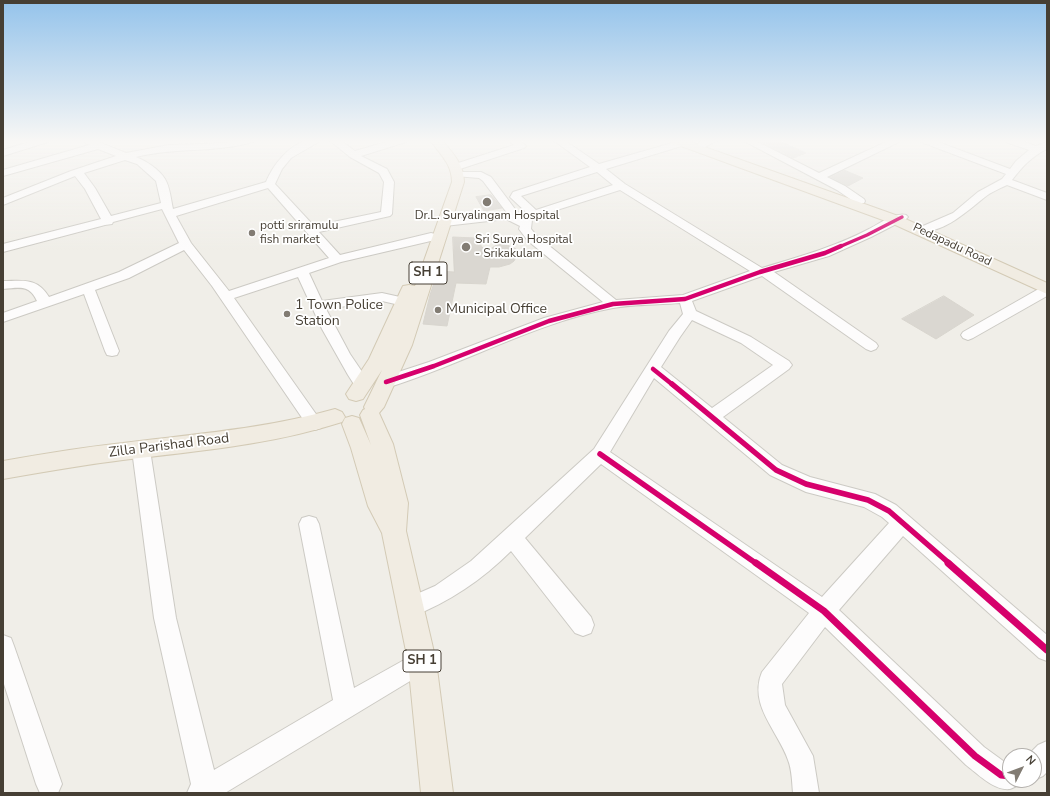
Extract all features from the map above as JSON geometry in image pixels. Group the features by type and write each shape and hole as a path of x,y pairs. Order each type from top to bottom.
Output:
{"main road":[{"name":"SH 1","path":"349,417 373,403 369,397 359,390 378,361 404,302 431,237 452,177"},
{"name":"SH 1","path":"349,417 386,382 406,338 445,223 458,182 458,177"},
{"name":"Pedapadu Road","path":"790,177 899,218 1047,289"},
{"path":"794,177 860,201 927,228 1047,282"},
{"path":"349,417 333,410 337,403 359,390"},
{"name":"SH 1","path":"349,417 362,448 380,506 394,531 422,661 437,793"},
{"name":"Zilla Parishad Road","path":"3,470 93,455 261,435 349,417"}],"street":[{"path":"3,202 67,177"},
{"path":"81,177 90,188 108,222"},
{"path":"158,177 165,192 167,210 186,244 225,297 349,417"},
{"path":"270,184 272,177"},
{"path":"311,230 386,214 389,182 386,177"},
{"path":"484,177 521,221 532,238 613,304"},
{"path":"534,214 515,197 517,194 570,177"},
{"path":"610,177 621,186 762,272 871,346"},
{"path":"820,177 841,188 860,201"},
{"path":"1009,177 1047,197"},
{"path":"927,228 943,222 957,214 982,194 1009,177"},
{"path":"3,248 108,222 167,210 270,184"},
{"path":"270,184 336,259"},
{"path":"521,221 534,214 621,186"},
{"path":"445,223 507,216 521,221"},
{"path":"411,607 442,593 478,568 600,454 674,334 687,307 762,272 825,253 868,235 899,218"},
{"path":"225,297 336,259 431,237"},
{"path":"3,318 130,272 186,244"},
{"path":"301,270 317,306 359,390"},
{"path":"3,285 25,285 36,287 41,292 45,303"},
{"path":"88,288 112,351"},
{"path":"968,335 1047,289"},
{"path":"317,306 382,297 404,302"},
{"path":"386,382 434,366 548,321 613,304 687,307 746,340 784,365 712,417"},
{"path":"653,369 776,470 806,484 868,500 889,511 1047,650"},
{"path":"141,450 165,618 204,792 422,661"},
{"path":"600,454 824,611 975,756 1002,775"},
{"path":"806,793 805,778 800,757 771,702 769,691 770,680 824,611 902,523"},
{"path":"309,524 346,706"},
{"path":"512,537 583,626"},
{"path":"3,646 49,784"}],"building":[{"path":"830,177 863,178 848,186"},
{"path":"491,195 502,208 484,211 476,197"},
{"path":"453,237 475,238 486,252 498,244 507,245 516,249 518,254 514,261 510,264 499,267 490,267 486,284 456,283 447,326 423,324 438,271 454,272"},
{"path":"944,296 974,315 936,339 902,319"}],"cycle path":[{"path":"386,382 434,366 549,321 613,304 685,299 760,272 825,253 867,235 902,217"},
{"path":"653,369 776,470 806,484 868,500 889,511 1047,650"},
{"path":"600,454 824,611 975,756 1002,775"}],"place":[{"name":"Dr.L. Suryalingam Hospital","path":"487,202"},
{"name":"potti sriramulu fish market","path":"252,233"},
{"name":"Sri Surya Hospital - Srikakulam","path":"466,247"},
{"name":"Municipal Office","path":"438,310"},
{"name":"1 Town Police Station","path":"287,314"}]}
